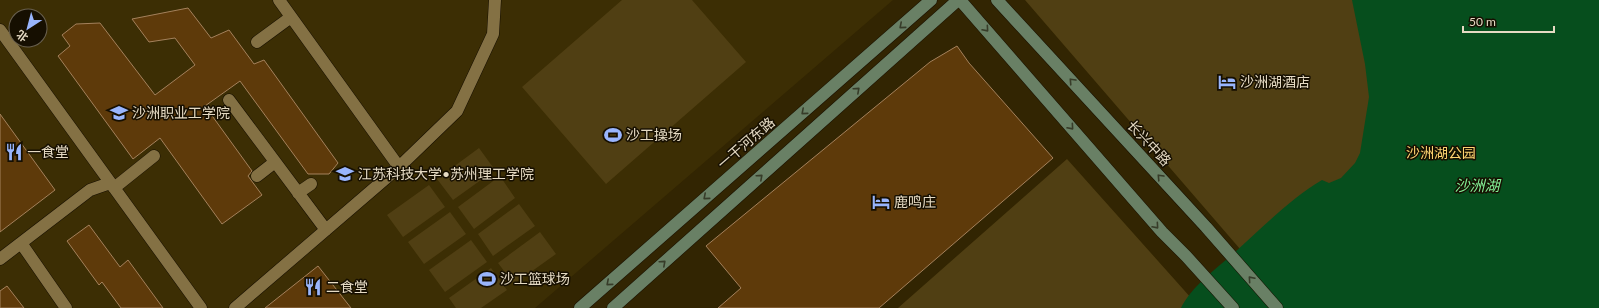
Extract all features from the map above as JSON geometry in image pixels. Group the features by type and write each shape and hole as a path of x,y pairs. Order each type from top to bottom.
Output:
{"street":[{"path":"279,0 399,167"},
{"path":"235,308 399,167 457,111 493,34 495,0"},
{"name":"一干河东路","path":"580,308 931,0"},
{"path":"613,308 959,0 1162,232 1233,308"},
{"name":"长兴中路","path":"998,0 1206,226 1277,308"},
{"path":"257,42 291,17"},
{"path":"0,30 201,308"},
{"path":"229,100 326,230"},
{"path":"0,259 90,190 112,185 154,156"},
{"path":"257,176 275,162"},
{"path":"298,192 311,184"},
{"path":"21,243 66,308"}],"shaded area":[{"name":"江苏科技大学•苏州理工学院","path":"0,0 893,0 535,308 0,308"}],"green space":[{"name":"沙工操场","path":"622,0 692,0 746,62 606,184 522,87"},
{"name":"沙洲湖","path":"1025,0 1599,0 1599,308 1291,308"},
{"path":"479,148 495,170 453,200 437,179"},
{"path":"1067,159 1200,308 898,308"},
{"path":"500,176 515,198 474,229 458,207"},
{"path":"429,185 445,207 403,237 387,215"},
{"path":"519,204 535,226 493,256 478,234"},
{"path":"450,212 466,234 424,264 408,242"},
{"path":"540,232 556,254 514,284 498,263"},
{"path":"471,240 487,262 445,292 429,270"},
{"name":"沙工篮球场","path":"491,268 507,290 481,308 456,308 449,298"}],"water":[{"name":"沙洲湖","path":"1352,0 1599,0 1599,308 1181,308 1185,300 1205,278 1266,223 1299,196 1322,180 1329,183 1341,178 1355,163 1360,153 1369,97 1365,64"}],"building":[{"path":"188,8 211,38 229,30 254,64 264,60 338,163 329,174 308,174 240,81 205,106 252,171 248,176 262,195 222,224 160,138 133,159 58,56 70,46 62,35 76,24 100,23 155,95 195,65 175,38 149,42 132,19"},
{"name":"鹿鸣庄","path":"957,46 969,63 1053,158 879,308 718,308 741,288 706,246 930,62"},
{"name":"一食堂","path":"0,114 55,190 0,232"},
{"path":"89,225 120,267 128,260 163,308 121,308 102,282 99,285 67,241"},
{"name":"二食堂","path":"318,266 351,308 265,308"},
{"path":"7,286 24,308 0,308 0,291"}],"place":[{"name":"沙洲湖酒店","path":"1227,82"},
{"name":"沙洲职业工学院","path":"119,113"},
{"name":"沙工操场","path":"613,135"},
{"name":"一食堂","path":"14,152"},
{"name":"江苏科技大学•苏州理工学院","path":"345,174"},
{"name":"鹿鸣庄","path":"881,202"},
{"name":"沙工篮球场","path":"487,279"},
{"name":"二食堂","path":"313,287"}],"park label":[{"name":"沙洲湖公园","path":"1441,153"}]}
